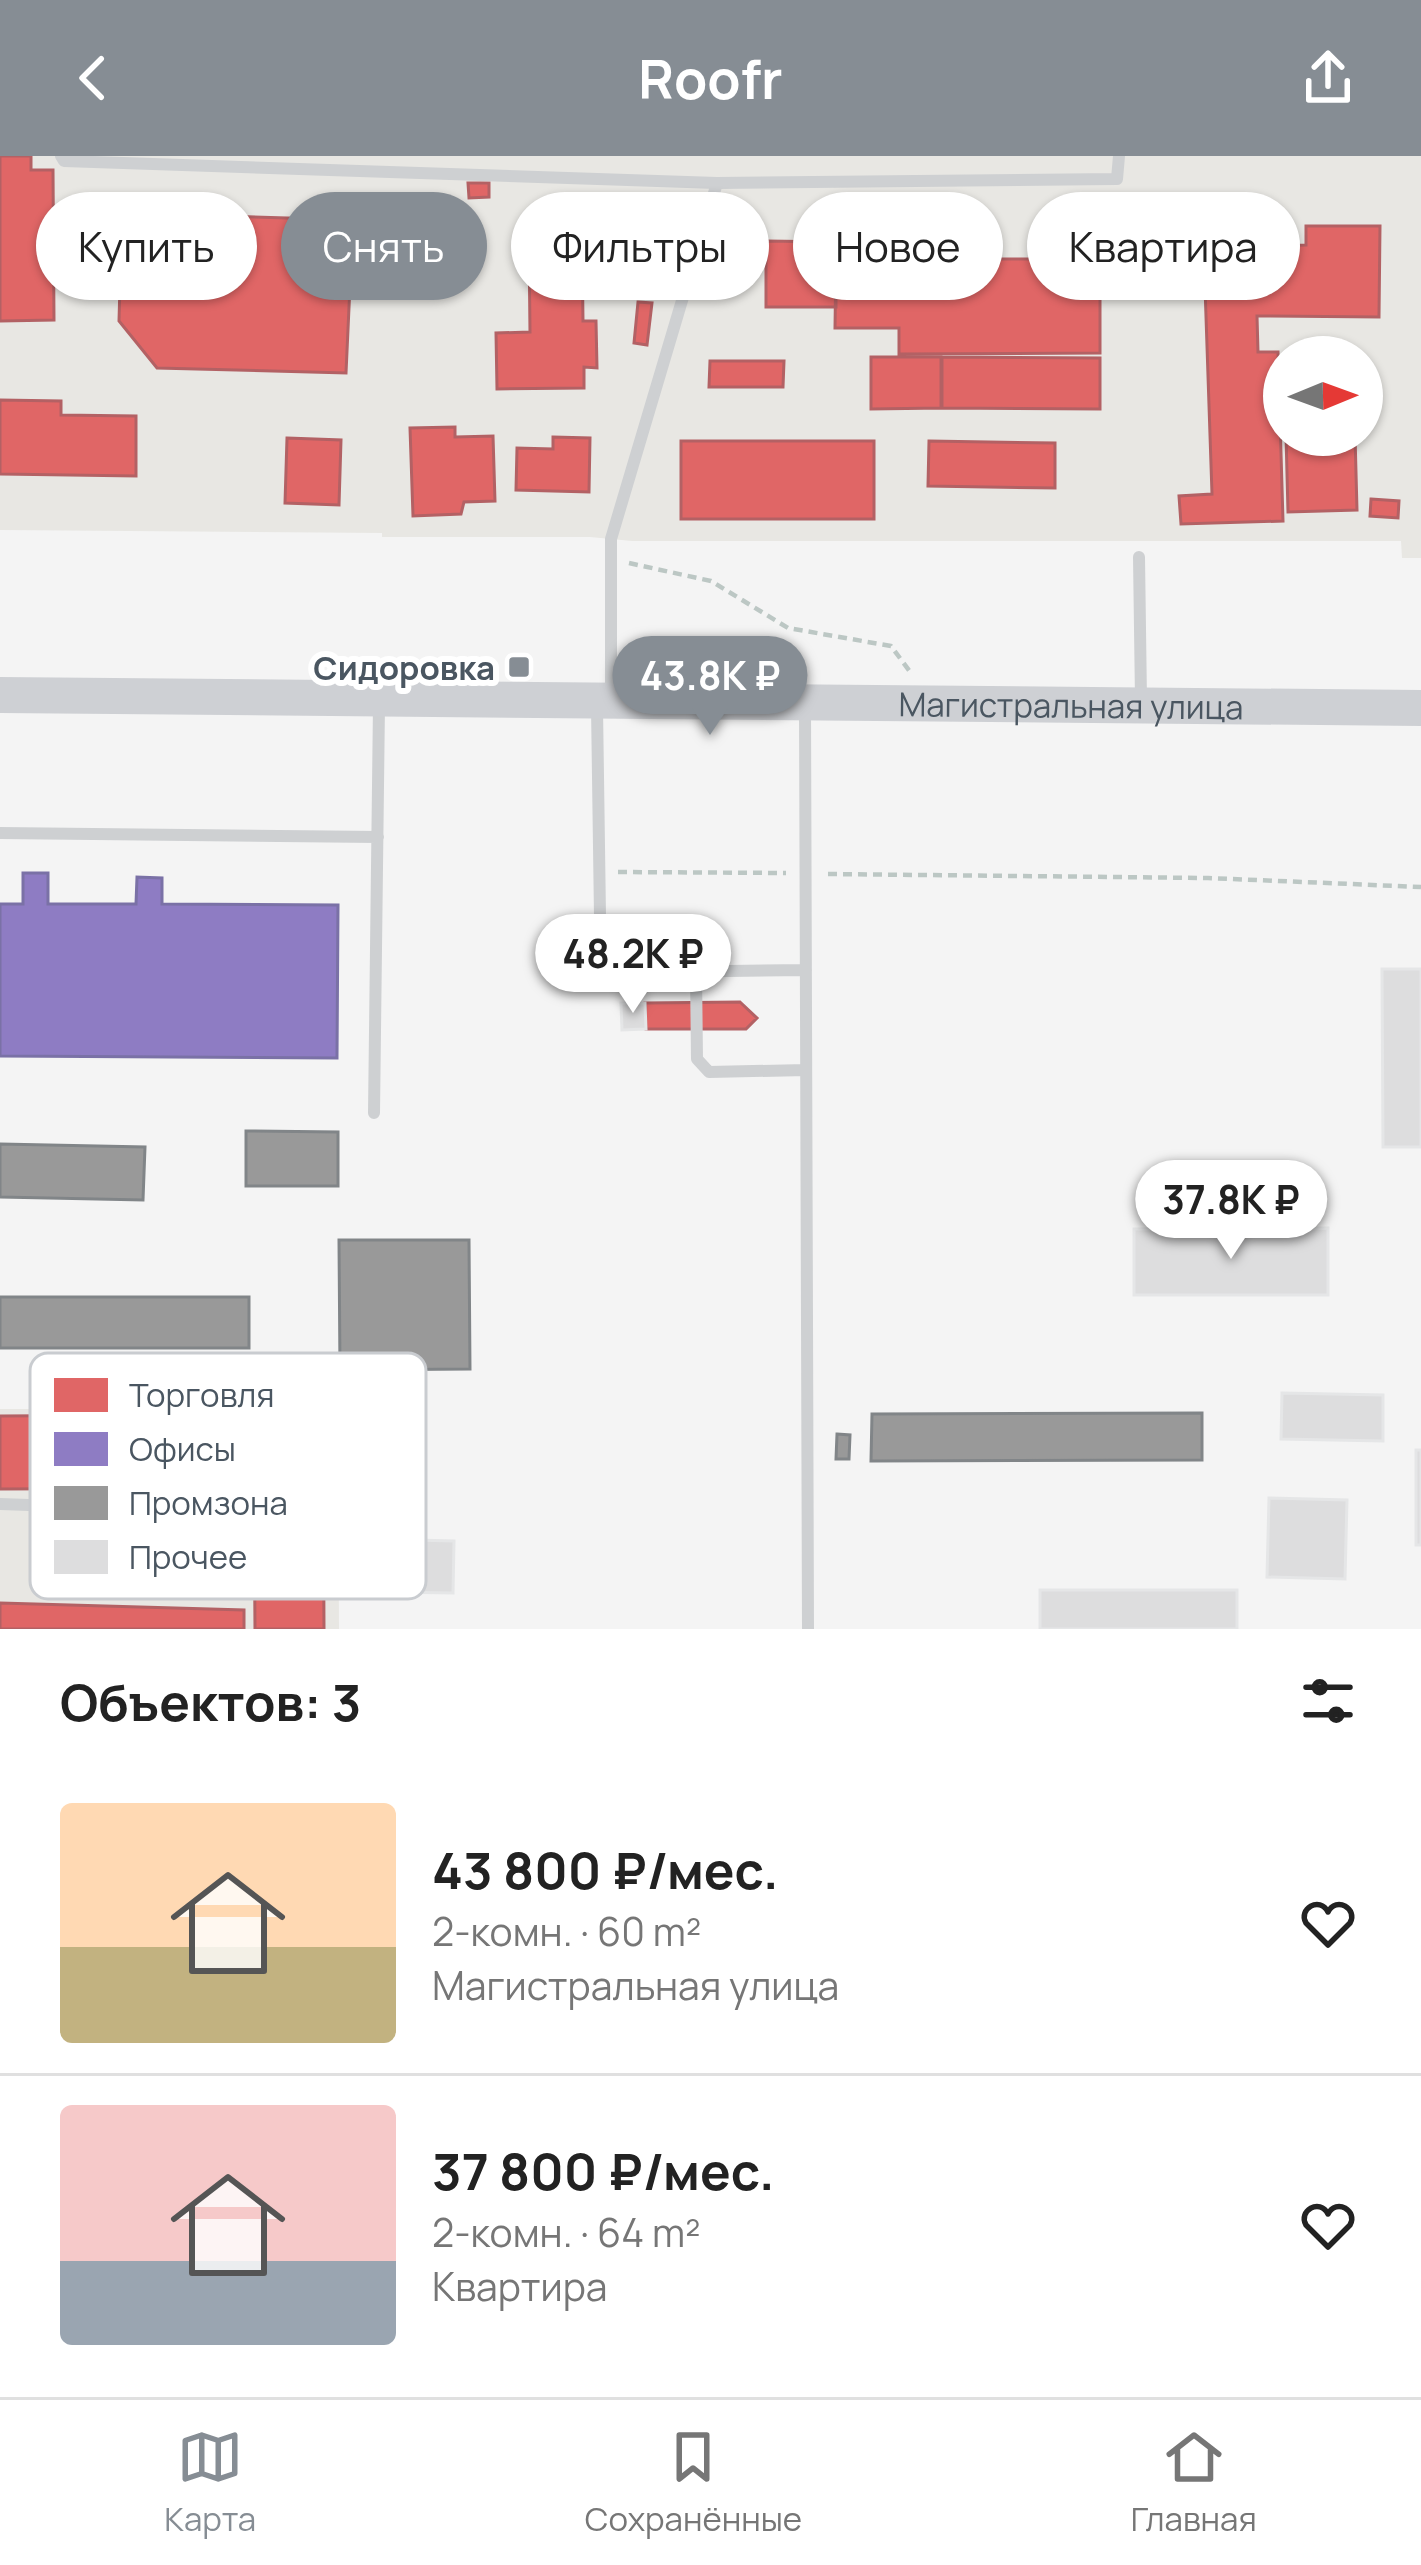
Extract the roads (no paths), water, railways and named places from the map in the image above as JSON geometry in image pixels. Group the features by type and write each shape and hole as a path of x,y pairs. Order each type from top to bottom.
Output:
{"main road":[{"name":"Магистральная улица","path":"0,695 1421,708"}],"lane":[{"path":"61,156 64,161 717,183 1117,179 1119,156"},
{"path":"717,183 611,539 600,916 627,954 656,972 806,970"},
{"path":"1139,557 1141,707"},
{"path":"374,1113 379,697"},
{"path":"805,704 808,1629"},
{"path":"0,833 378,838"},
{"path":"696,971 697,1059 701,1066 709,1072 806,1070"},
{"path":"0,1504 30,1505"}],"place":[{"name":"Сидоровка","path":"519,667"}]}
